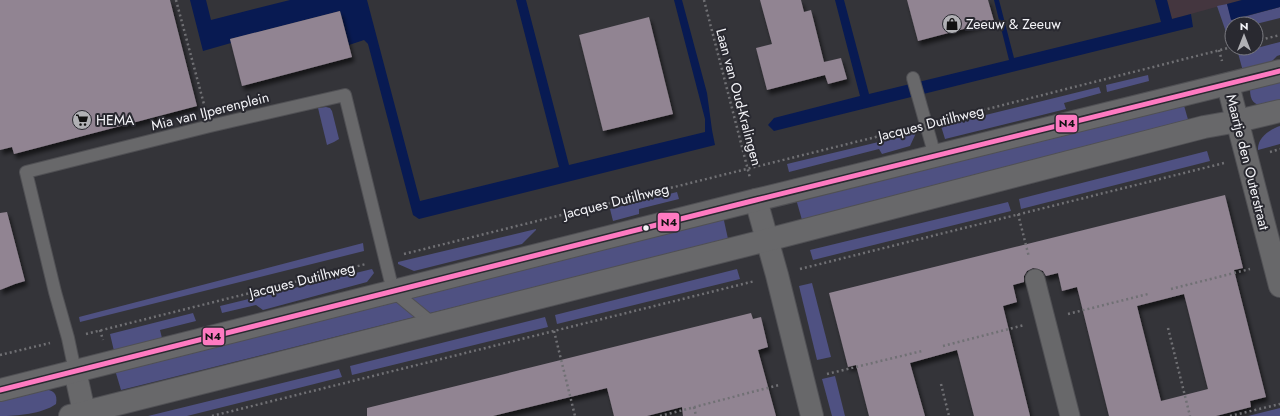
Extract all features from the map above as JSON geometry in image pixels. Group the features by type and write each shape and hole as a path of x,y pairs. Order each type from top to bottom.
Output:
{"main road":[{"path":"0,390 756,200 1280,71"},
{"name":"Maartje den Outerstraat","path":"1228,85 1280,286"},
{"path":"75,371 80,415 1204,127 1238,122 1280,111"},
{"path":"756,200 777,275 812,416"}],"street":[{"path":"1035,279 1070,416"}],"lane":[{"path":"913,78 935,156"},
{"name":"Mia van IJperenplein","path":"75,371 26,172 210,126 345,95 385,259"},
{"path":"385,259 393,291 433,324"}],"path":[{"path":"176,0 210,126"},
{"name":"Laan van Oud-Kralingen","path":"704,0 756,200"},
{"path":"1264,39 1280,35"},
{"name":"Jacques Dutilhweg","path":"0,355 1224,49"},
{"path":"212,416 1280,149"},
{"path":"1018,214 1035,279"},
{"path":"1171,289 1274,264"},
{"path":"1168,328 1190,416"},
{"path":"554,331 575,416"},
{"path":"941,384 949,416"},
{"path":"1230,416 1280,404"},
{"path":"694,407 696,416"}],"shaded area":[{"path":"190,0 206,0 211,20 290,0 367,0 420,201 559,167 516,0 526,0 569,165 705,132 705,119 674,0 682,0 707,93 715,145 419,219 413,215 368,44 364,40 349,45 340,11 230,39 231,43 203,51"},
{"path":"835,0 844,0 869,94 1009,60 994,0 999,0 1014,58 1161,22 1155,0 1167,0 1172,19 1191,14 1193,27 774,131 768,125 774,118 860,96"},
{"path":"1167,0 1242,0 1172,19"},
{"path":"1242,0 1280,0 1280,7 1246,16 1230,16 1227,4"},
{"path":"1227,4 1231,16 1224,16 1224,26 1217,6"},
{"path":"1280,7 1280,18 1264,22 1264,16 1247,16"},
{"path":"1280,42 1280,55 1277,56 1262,71 1244,75 1239,56 1264,56 1264,46"},
{"path":"1148,75 1149,81 1107,92 1106,85"},
{"path":"1280,77 1280,101 1259,105 1253,101 1250,89"},
{"path":"1099,87 1101,93 1064,103 1066,109 945,139 941,126"},
{"path":"1183,102 1189,123 802,220 796,199"},
{"path":"318,108 330,108 332,111 339,139 327,145"},
{"path":"1280,126 1280,144 1258,150 1258,146 1262,138 1272,129"},
{"path":"916,133 910,146 882,154 879,149 789,172 787,164"},
{"path":"1207,151 1210,161 1021,209 1019,199"},
{"path":"677,192 679,199 639,209 639,214 613,221 610,209"},
{"path":"1008,202 1011,211 813,260 810,250"},
{"path":"723,216 728,239 121,390 115,370"},
{"path":"536,229 522,244 414,271 398,264 398,262"},
{"path":"363,243 364,251 80,322 79,317"},
{"path":"372,269 374,273 367,282 263,310 256,305 222,313 220,306"},
{"path":"737,269 740,279 557,324 555,315"},
{"path":"812,283 831,357 817,360 799,286"},
{"path":"193,313 196,321 160,330 162,338 114,351 110,334"},
{"path":"545,317 548,327 352,375 350,366"},
{"path":"339,369 342,377 187,416 148,416"},
{"path":"835,376 845,416 832,416 822,379"},
{"path":"43,389 50,390 54,393 56,397 56,404 37,412 21,415 0,416 0,398"},
{"path":"1280,408 1280,416 1248,416"}],"building":[{"path":"0,0 170,0 197,106 14,154 12,147 0,150"},
{"path":"760,0 801,0 804,12 811,10 824,62 841,58 847,79 828,84 825,75 767,90 756,48 772,44"},
{"path":"907,0 988,0 994,21 918,41"},
{"path":"340,11 352,57 242,86 230,39"},
{"path":"649,17 673,114 603,131 579,35"},
{"path":"1225,195 1243,268 1234,270 1266,397 1250,401 1251,407 1216,416 1109,416 1077,287 1062,291 1058,273 1046,276 1043,271 1033,268 1027,271 1024,276 1024,282 1013,285 1017,302 1003,306 1030,416 974,416 957,350 910,363 925,416 869,416 856,365 848,367 829,293","holes":["1184,294 1208,389 1161,401 1137,306"]},
{"path":"7,212 25,281 0,290 0,213"},
{"path":"751,313 753,319 761,317 768,347 758,350 776,416 683,416 682,407 647,416 614,416 607,388 493,416 367,416 367,408"}],"transit line":[{"name":"N4","path":"0,390 756,200 1280,71"}],"place":[{"name":"Zeeuw & Zeeuw","path":"952,24"},
{"name":"HEMA","path":"82,120"}]}
